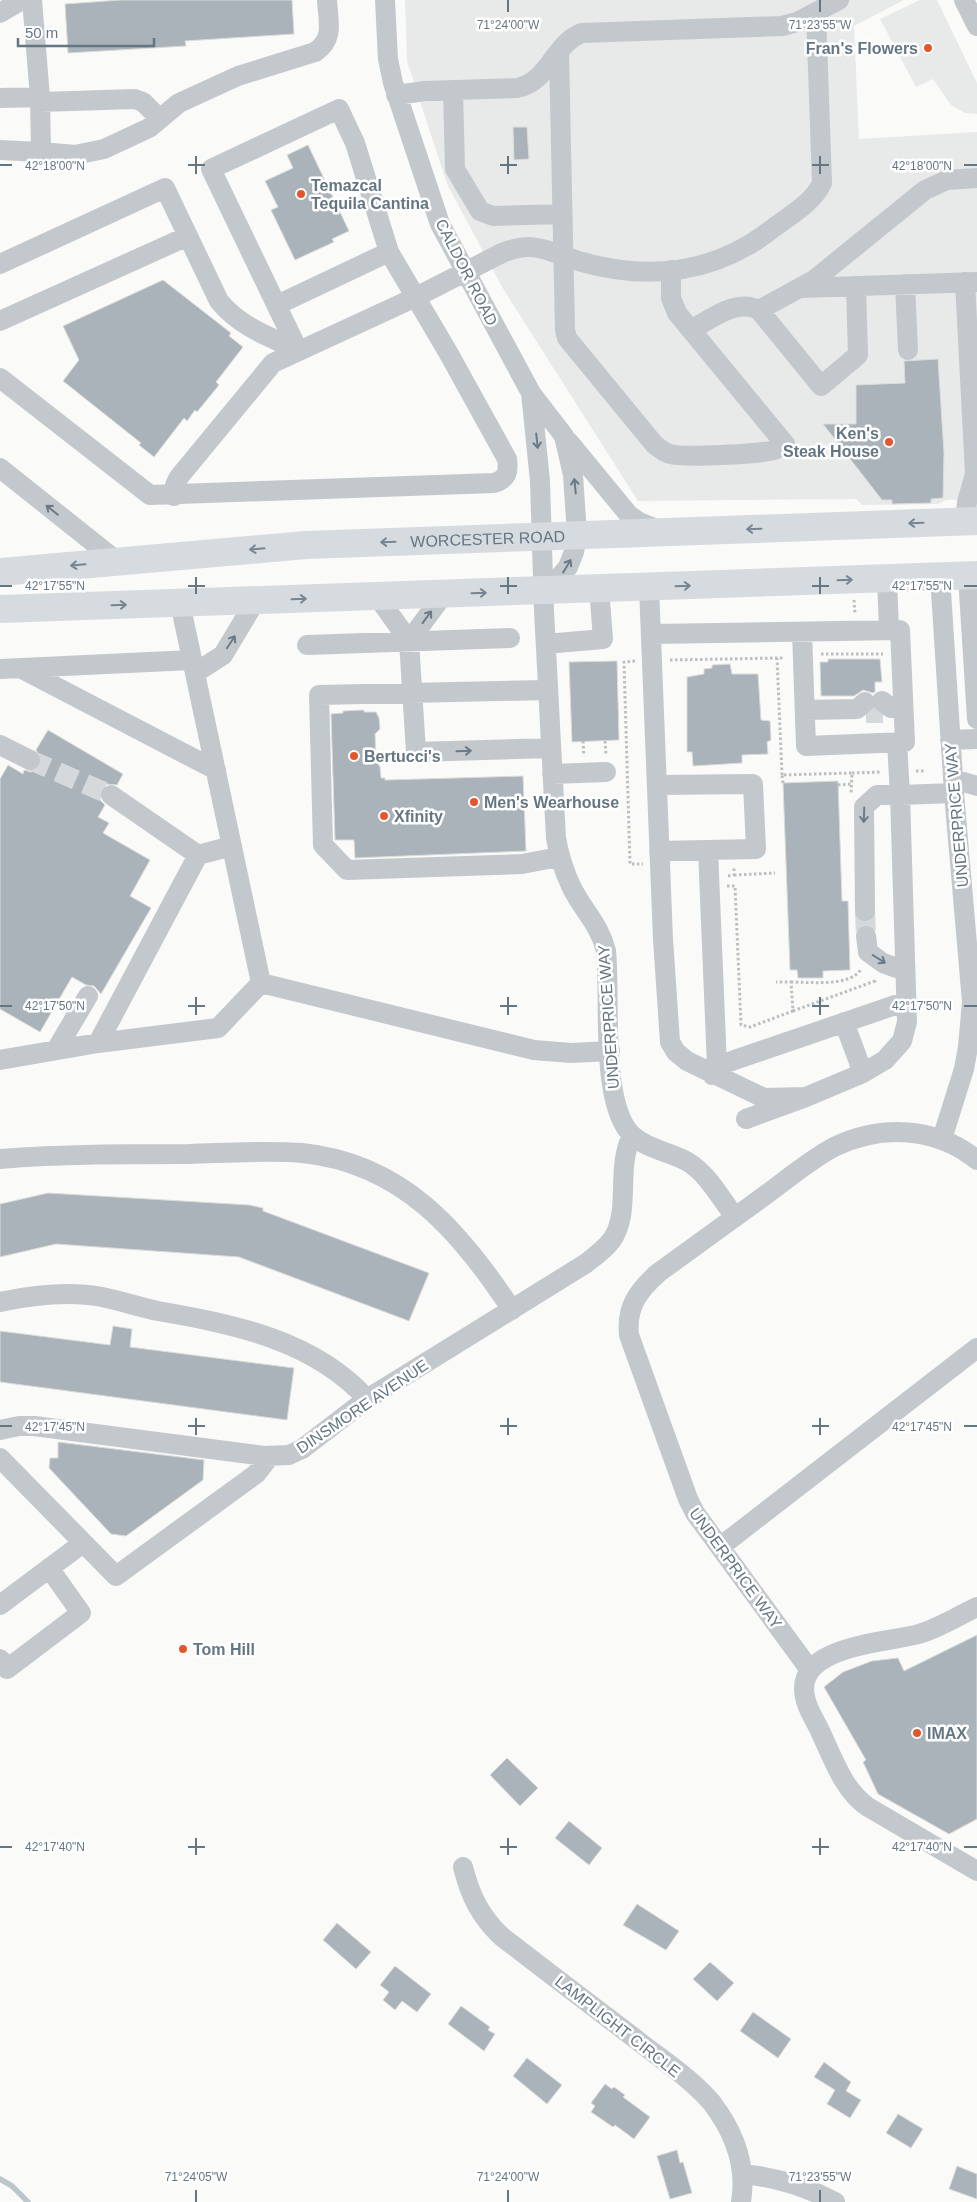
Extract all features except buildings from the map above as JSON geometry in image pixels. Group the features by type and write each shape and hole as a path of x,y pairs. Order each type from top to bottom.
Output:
{"highway":[{"name":"WORCESTER ROAD","path":"0,572 306,545 971,521"},
{"path":"0,609 973,575"}],"street":[{"path":"0,13 22,0"},
{"path":"32,0 40,99 41,152"},
{"path":"0,150 75,155 94,152 142,132 179,103 238,76 302,56 320,48 329,36 327,0"},
{"name":"CALDOR ROAD","path":"385,0 388,59 396,95 440,224 531,393 564,436 573,475 577,534 574,552 568,567 558,579 543,590"},
{"path":"396,95 529,86 569,40 582,34 768,28 797,22 839,0"},
{"path":"964,0 977,26"},
{"path":"174,496 175,485 179,477 273,363 416,297 502,253 520,247 543,248 582,262 614,268 671,270 700,267 736,253 770,232 818,191 823,174 816,13"},
{"path":"559,52 565,330 567,338 658,447 667,453 684,455 768,451 784,444 677,313 672,302 671,270"},
{"path":"453,90 455,169 480,211 493,216 562,214"},
{"path":"0,98 135,98 143,102 160,119"},
{"path":"0,378 150,495 174,496 484,483 502,480 507,476 509,468 508,459 389,252 355,143 339,109 211,169 298,350"},
{"path":"759,310 802,288 832,267 924,190 947,180 977,178"},
{"path":"0,264 165,188 219,301 228,312 240,322 298,350"},
{"path":"0,321 188,236"},
{"path":"277,305 389,252"},
{"path":"802,288 971,282 976,474 967,502 971,521"},
{"path":"905,284 908,350"},
{"path":"691,330 738,306 749,306 759,310 821,386 858,355 856,286"},
{"name":"CALDOR ROAD","path":"531,393 540,481 543,590"},
{"path":"564,436 629,515 651,528 666,532"},
{"path":"0,468 118,562"},
{"path":"973,575 977,719"},
{"name":"UNDERPRICE WAY","path":"940,576 953,786 974,1023 959,1091 942,1139"},
{"path":"886,579 889,630"},
{"path":"649,587 657,785 654,858 670,1042 676,1052 687,1061 714,1070 764,1098 806,1097"},
{"path":"546,644 603,639 599,588"},
{"name":"UNDERPRICE WAY","path":"543,590 556,838 559,857 571,887 602,936 606,951 610,1051 614,1099 618,1114 632,1136 644,1144 689,1162 700,1171 735,1217"},
{"path":"410,641 444,594"},
{"path":"377,596 410,641 416,752 551,748"},
{"path":"0,669 194,666 223,656 256,600"},
{"path":"180,603 261,983"},
{"path":"651,634 900,630 878,708"},
{"path":"802,632 806,746 904,742 878,708"},
{"path":"307,645 510,638"},
{"path":"20,668 216,770"},
{"path":"548,690 319,695 323,845 348,870 522,864 559,857"},
{"path":"805,710 878,708"},
{"path":"950,740 977,739"},
{"path":"746,1119 863,1073 884,1060 902,1041 907,1022 897,742"},
{"path":"0,746 30,760"},
{"path":"552,774 606,772"},
{"path":"654,858 708,850 756,849 753,784 657,785"},
{"path":"865,911 864,807 877,795 900,795 953,786 977,786"},
{"path":"111,795 198,855"},
{"path":"98,1043 198,855 232,846"},
{"path":"708,850 714,1070"},
{"path":"866,936 868,952 883,963 905,971"},
{"path":"0,1060 98,1043 218,1028 261,983"},
{"path":"261,983 534,1050 571,1053 610,1051"},
{"path":"56,1050 88,996"},
{"path":"714,1070 844,1022 906,1002"},
{"path":"844,1022 863,1073"},
{"name":"UNDERPRICE WAY","path":"810,1670 695,1513 688,1499 633,1350 628,1321 631,1308 644,1286 658,1273 818,1157 852,1140 891,1132 918,1133 942,1139 962,1148 977,1160"},
{"name":"DINSMORE AVENUE","path":"0,1430 19,1426 34,1426 270,1456 290,1455 302,1449 368,1399 585,1264 612,1241 618,1228 626,1146 632,1136"},
{"path":"0,1159 46,1156 286,1152 347,1161 392,1180 427,1207 463,1244 495,1284 512,1310"},
{"path":"0,1302 58,1295 101,1297 136,1307 215,1322 269,1337 317,1357 343,1375 368,1399"},
{"path":"720,1548 977,1348"},
{"path":"0,1458 116,1576 256,1474 270,1456"},
{"path":"0,1605 83,1543"},
{"path":"0,1659 8,1669 81,1613 49,1568"},
{"path":"977,1607 919,1634 849,1647 824,1659 810,1670 804,1687 807,1704 852,1794 868,1808 977,1871"},
{"name":"LAMPLIGHT CIRCLE","path":"463,1867 476,1905 485,1921 501,1936 682,2075 712,2103 734,2139 739,2154 742,2174 741,2202"},
{"path":"742,2174 777,2178 796,2184 835,2202"}],"path":[{"path":"854,597 855,618"},
{"path":"817,654 883,654 883,661"},
{"path":"777,658 783,783"},
{"path":"661,660 792,658"},
{"path":"638,661 624,662 630,864 654,858"},
{"path":"782,775 887,771"},
{"path":"851,803 852,773"},
{"path":"838,785 852,784"},
{"path":"734,875 775,873"},
{"path":"735,889 741,1025 750,1027 875,981 874,977"},
{"path":"776,982 844,981 856,975 861,965"},
{"path":"791,982 793,1011"}],"shaded area":[{"path":"405,0 904,0 854,26 859,139 977,132 977,499 946,500 938,504 862,505 856,499 638,501 502,287 447,184 407,61"},
{"name":"Fran's Flowers","path":"920,0 937,0 977,83 977,114 965,113 951,105 933,79 916,87 880,19"}],"waterway":[{"path":"0,2179 12,2186 28,2202"}],"tunnel":[{"path":"866,713 883,713"},
{"path":"30,760 111,795"},
{"path":"865,911 866,936"}],"place":[{"name":"Fran's Flowers","path":"928,48"},
{"name":"Temazcal Tequila Cantina","path":"301,194"},
{"name":"Ken's Steak House","path":"889,442"},
{"name":"Bertucci's","path":"354,756"},
{"name":"Men's Wearhouse","path":"474,802"},
{"name":"Xfinity","path":"384,816"},
{"name":"Tom Hill","path":"183,1649"},
{"name":"IMAX","path":"917,1733"}]}
